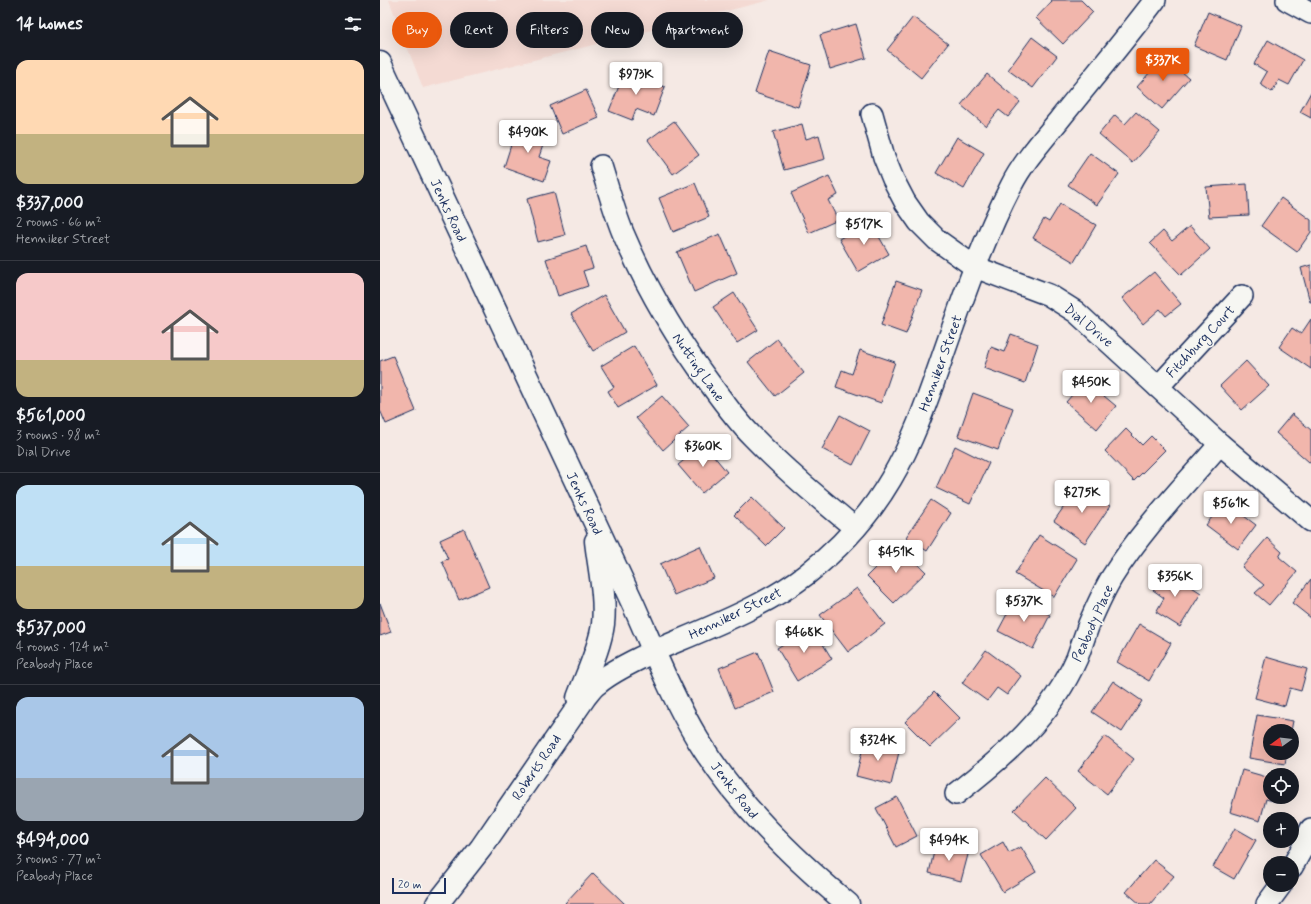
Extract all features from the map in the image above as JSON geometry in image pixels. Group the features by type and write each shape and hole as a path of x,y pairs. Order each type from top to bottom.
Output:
{"street":[{"name":"Henniker Street","path":"654,651 733,617 785,590 824,560 855,528 872,507 891,479 905,453 930,393 989,231 1012,184 1022,168 1155,0"},
{"path":"1287,0 1311,13"},
{"name":"Jenks Road","path":"380,63 672,690 698,740 735,793 780,843 812,874 848,904"},
{"name":"Dial Drive","path":"872,114 884,157 893,180 905,202 919,222 936,240 975,267 1049,295 1076,312 1220,444 1311,521"},
{"name":"Nutting Lane","path":"601,166 623,232 643,276 669,323 693,361 722,401 751,436 787,471 855,528"},
{"name":"Fitchburg Court","path":"1158,387 1242,296"},
{"name":"Peabody Place","path":"956,794 1026,735 1043,714 1067,677 1077,657 1089,623 1110,580 1125,556 1220,444"},
{"path":"572,714 598,644 603,626 604,605 595,524"},
{"name":"Roberts Road","path":"437,904 481,848 585,696 597,684 619,669 654,651"},
{"path":"1298,856 1311,829"},
{"path":"1267,904 1276,892"}],"shaded area":[{"path":"389,0 770,0 723,12 652,12 652,30 644,32 644,12 591,12 591,45 583,47 583,12 516,12 516,48 581,48 423,88 408,48 442,48 442,12 394,12"}],"building":[{"path":"1051,0 1081,0 1093,12 1063,44 1036,18 1052,1"},
{"path":"1208,12 1241,26 1227,60 1194,46"},
{"path":"913,17 948,44 921,78 887,50"},
{"path":"856,24 866,58 830,69 820,35"},
{"path":"1032,37 1057,56 1033,88 1008,70"},
{"path":"1268,40 1303,60 1289,85 1279,80 1272,92 1260,84 1267,72 1254,64"},
{"path":"769,51 811,65 798,107 755,93"},
{"path":"1164,56 1189,78 1162,109 1137,87"},
{"path":"625,71 665,87 654,116 636,109 632,120 609,111"},
{"path":"987,74 1020,102 1008,117 999,110 986,126 961,105"},
{"path":"586,90 599,118 562,134 550,106"},
{"path":"1311,92 1311,118 1300,112"},
{"path":"1136,112 1160,132 1133,163 1099,134 1115,115 1125,124"},
{"path":"674,121 699,155 673,174 648,140"},
{"path":"802,124 806,139 819,135 825,159 784,170 773,132"},
{"path":"517,126 546,136 539,157 551,161 544,181 504,167"},
{"path":"957,137 984,153 964,189 936,173"},
{"path":"1090,153 1119,174 1097,205 1068,185"},
{"path":"829,176 838,195 828,200 838,220 809,233 791,193"},
{"path":"695,183 709,217 673,232 659,198"},
{"path":"1247,184 1249,215 1209,217 1206,187"},
{"path":"554,192 565,235 538,242 527,199"},
{"path":"1281,198 1311,220 1311,232 1297,252 1261,226"},
{"path":"1060,204 1096,225 1074,262 1033,238 1044,219 1049,222"},
{"path":"870,221 889,254 858,272 839,239"},
{"path":"1190,226 1210,249 1181,275 1150,243 1163,231 1172,241"},
{"path":"720,234 737,273 694,292 677,252"},
{"path":"586,246 593,268 583,271 588,286 558,296 546,259"},
{"path":"1311,265 1311,302 1310,302 1301,268"},
{"path":"1154,272 1181,304 1166,316 1160,309 1143,324 1122,298"},
{"path":"896,281 922,290 906,334 881,325"},
{"path":"734,293 758,330 737,343 713,307"},
{"path":"604,295 625,332 593,351 571,314"},
{"path":"1311,319 1311,369 1279,347 1292,328 1301,334"},
{"path":"1011,334 1038,344 1025,383 984,368 991,347 1004,352"},
{"path":"777,339 804,373 775,396 748,362"},
{"path":"634,346 657,385 618,408 608,391 614,387 601,366"},
{"path":"860,350 895,362 881,403 836,387 842,370 852,374"},
{"path":"393,356 416,411 386,424 380,410 380,361"},
{"path":"1246,361 1269,386 1242,410 1220,386"},
{"path":"1085,380 1116,406 1097,429 1066,402"},
{"path":"973,393 1013,408 998,450 958,436"},
{"path":"662,396 689,427 663,450 636,418"},
{"path":"1292,414 1311,430 1311,461 1309,462 1276,433"},
{"path":"840,415 870,431 853,465 822,449"},
{"path":"1126,429 1142,445 1151,436 1165,450 1134,481 1105,451"},
{"path":"704,444 727,472 702,493 678,465"},
{"path":"955,446 989,463 970,504 936,488"},
{"path":"1079,485 1110,506 1085,543 1054,521"},
{"path":"752,497 784,528 766,546 734,515"},
{"path":"931,500 951,513 927,551 906,537"},
{"path":"1224,501 1256,525 1238,549 1206,525"},
{"path":"464,529 489,587 459,600 442,561 448,559 440,540"},
{"path":"1039,535 1077,559 1054,597 1015,574"},
{"path":"1267,538 1282,552 1279,557 1297,572 1269,605 1255,593 1264,585 1242,567"},
{"path":"898,545 926,572 894,603 867,576"},
{"path":"700,546 714,578 674,595 660,564"},
{"path":"1166,570 1201,593 1180,627 1156,612 1164,598 1153,590"},
{"path":"1311,579 1311,618 1292,603"},
{"path":"857,588 885,624 848,652 820,615"},
{"path":"1016,597 1050,615 1033,649 998,631"},
{"path":"380,603 391,632 380,636"},
{"path":"1139,624 1171,643 1149,681 1117,662"},
{"path":"812,626 832,659 797,681 777,648"},
{"path":"986,650 1021,676 1007,695 997,688 987,701 962,683"},
{"path":"758,652 774,692 735,708 719,668"},
{"path":"1266,657 1307,669 1301,691 1290,688 1285,706 1255,698"},
{"path":"1113,681 1142,701 1122,732 1092,712"},
{"path":"934,692 960,718 930,747 905,722"},
{"path":"1257,715 1293,721 1292,724 1263,724 1263,760 1286,760 1285,764 1249,758"},
{"path":"1105,736 1134,759 1107,794 1078,771"},
{"path":"865,739 900,748 891,785 856,776"},
{"path":"1242,770 1263,776 1263,804 1265,804 1260,821 1230,812"},
{"path":"1045,778 1076,808 1046,840 1014,810"},
{"path":"897,797 917,836 896,847 876,808"},
{"path":"1235,828 1256,840 1234,879 1213,867"},
{"path":"1003,842 1009,853 1021,847 1036,872 1003,892 981,855"},
{"path":"936,843 969,851 961,881 929,873"},
{"path":"1154,860 1174,876 1150,904 1140,904 1126,892"},
{"path":"593,873 625,904 566,904 565,903"}]}
